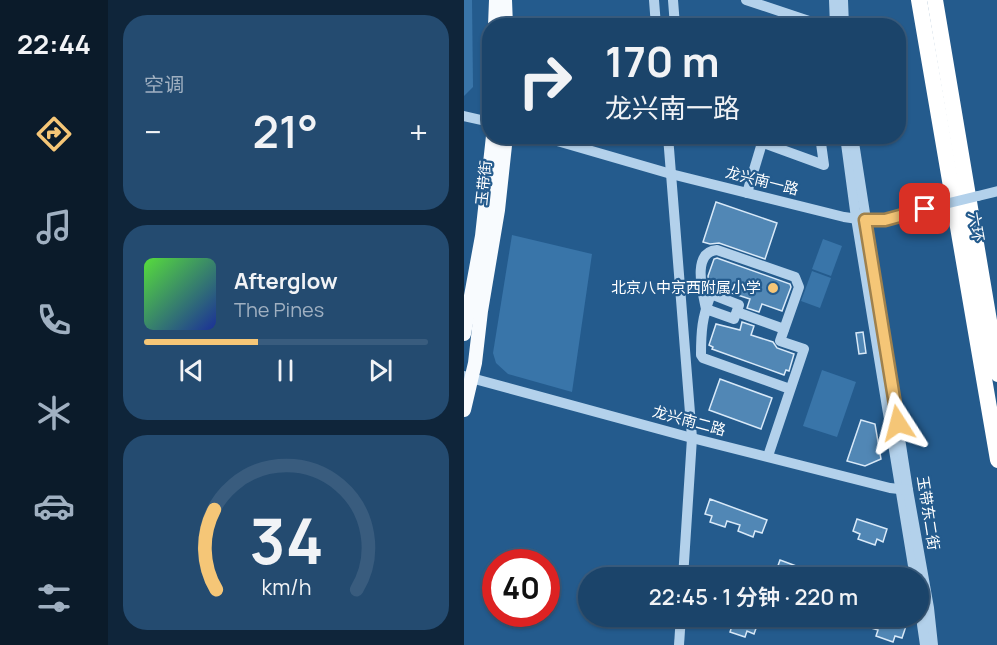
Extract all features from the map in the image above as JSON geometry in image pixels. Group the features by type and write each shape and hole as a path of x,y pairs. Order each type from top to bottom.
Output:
{"highway":[{"name":"六环","path":"919,0 998,460"},
{"name":"六环","path":"935,0 998,374"}],"main road":[{"path":"495,18 496,0"},
{"path":"505,0 506,18"},
{"name":"玉带街","path":"464,334 482,236 492,144"},
{"name":"玉带街","path":"464,410 498,210 505,144"}],"street":[{"path":"654,0 655,18"},
{"path":"673,0 675,18"},
{"path":"746,0 800,18"},
{"path":"834,0 835,18"},
{"path":"843,0 844,18"},
{"path":"464,116 482,120"},
{"name":"龙兴南一路","path":"568,144 671,174 860,219 885,220 998,190"},
{"path":"669,144 692,438 684,567"},
{"path":"747,193 762,144"},
{"path":"765,144 824,165 821,144"},
{"name":"玉带东二街","path":"846,144 904,490 914,567"},
{"name":"玉带东二街","path":"854,144 860,219"},
{"path":"706,309 700,271 706,253 709,251 717,250 788,270 795,277 799,287 780,341 804,349 768,456"},
{"path":"706,309 734,319 739,305 711,294 706,309 701,329 701,356 703,358 790,389"},
{"path":"737,312 784,329"},
{"name":"龙兴南二路","path":"468,377 692,438 904,490"},
{"name":"玉带东二街","path":"904,490 929,608 933,645"},
{"path":"679,645 680,627"},
{"path":"922,627 925,645"}],"shaded area":[{"path":"464,0 472,0 473,87 464,96"},
{"path":"512,235 592,254 572,392 508,374 496,363 493,353"},
{"path":"823,239 842,246 831,276 812,269"},
{"path":"812,271 831,278 820,308 801,301"},
{"path":"822,370 856,382 837,437 803,426"}],"building":[{"path":"716,202 777,223 765,259 719,243 703,242"},
{"path":"717,258 790,284 791,287 782,311 762,304 759,312 747,308 750,299 710,286 708,276 714,259"},
{"path":"742,322 754,326 751,335 773,342 777,348 794,354 789,371 786,370 784,375 712,349 713,347 709,345 716,324 740,330"},
{"path":"863,332 866,353 859,354 856,333"},
{"path":"720,379 772,398 761,429 709,410"},
{"path":"861,420 875,424 881,459 865,466 847,461"},
{"path":"710,499 767,520 762,533 755,531 753,537 738,531 740,525 727,521 725,527 710,522 712,516 705,514"},
{"path":"857,519 887,529 883,542 877,539 875,545 858,539 860,534 853,531"},
{"path":"780,560 799,567 778,567"},
{"path":"732,627 756,627 754,634 747,631 745,637 730,632"},
{"path":"906,627 902,638 895,636 893,642 876,636 878,630 871,628"}],"place":[{"name":"北京八中京西附属小学","path":"773,288"}],"route":[{"path":"898,423 865,220 885,220 925,209"}]}
